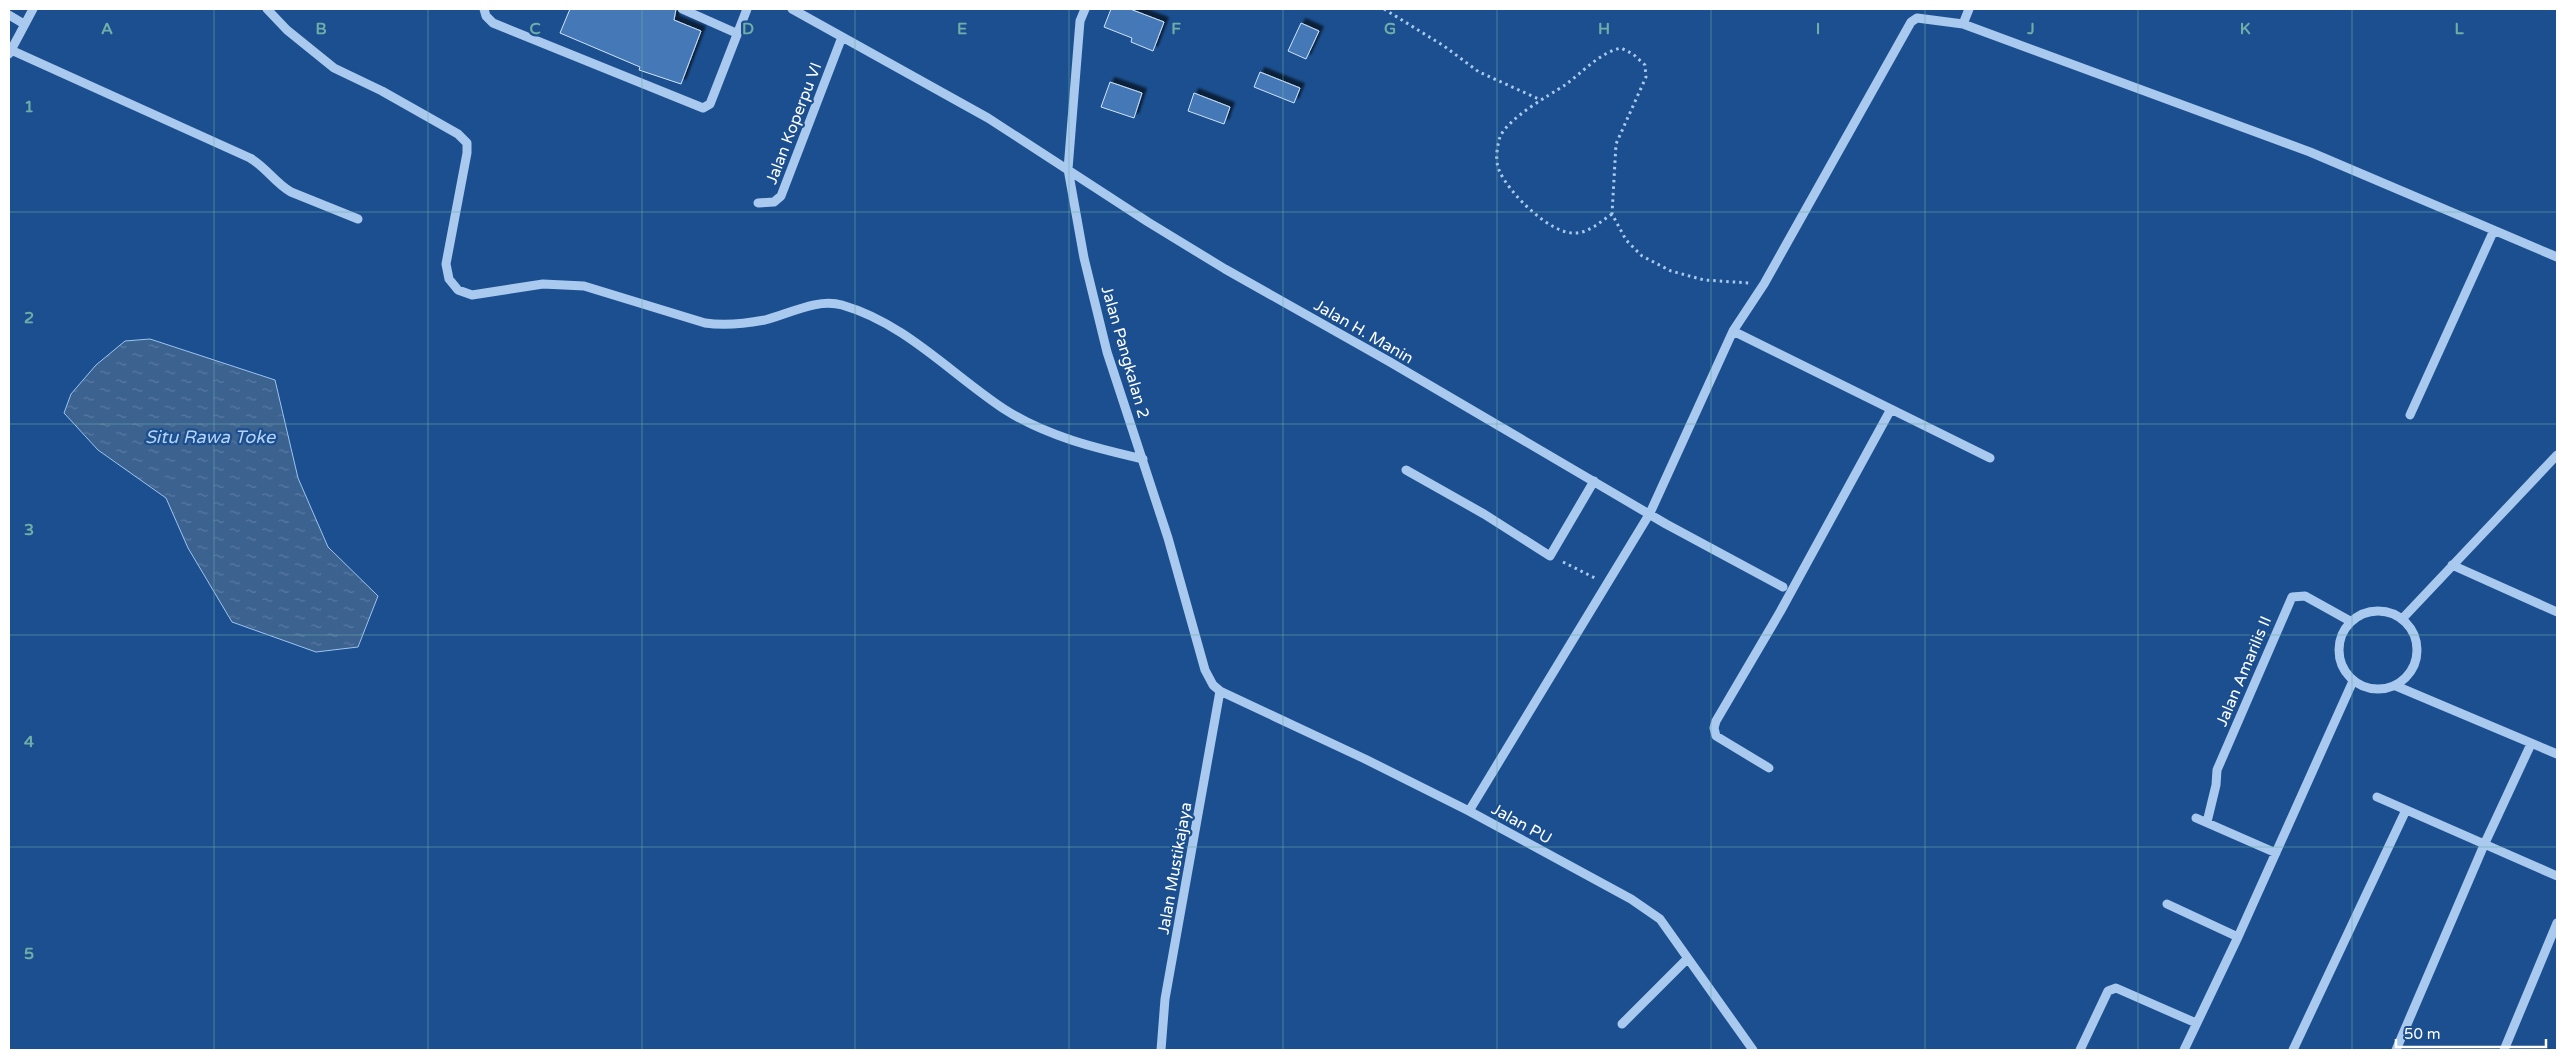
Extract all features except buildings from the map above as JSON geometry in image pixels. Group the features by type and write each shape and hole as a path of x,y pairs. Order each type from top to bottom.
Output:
{"street":[{"path":"33,9 10,52 250,158 260,163 282,187 358,219"},
{"path":"267,9 287,30 334,68 390,96 458,134 466,143 467,153 446,264 449,279 458,290 472,295 543,284 584,286 705,324 724,326 766,320 826,303 841,305 888,326 924,349 1005,409 1083,445 1143,459"},
{"path":"484,9 486,16 493,23 704,108 710,104 746,9"},
{"path":"682,9 736,33"},
{"name":"Jalan H. Manin","path":"792,9 988,118 1148,222 1225,269 1650,513 1783,587"},
{"name":"Jalan Pangkalan 2","path":"1084,9 1080,20 1068,169 1084,258 1107,352 1143,459 1206,670 1213,685 1220,691"},
{"path":"1963,24 1969,9"},
{"path":"9,15 24,24"},
{"path":"1469,811 1650,513 1733,331 1764,284 1910,22 1924,17 1963,24 2310,152 2557,257"},
{"name":"Jalan Koperpu VI","path":"758,203 774,202 781,196 842,37"},
{"path":"2410,415 2494,230"},
{"path":"1733,331 1990,458"},
{"path":"1769,768 1716,736 1714,733 1716,721 1780,612 1891,409"},
{"path":"2402,619 2557,455"},
{"path":"1406,470 1484,514 1550,556 1594,481"},
{"path":"2452,565 2557,612"},
{"name":"Jalan Amarilis II","path":"2208,822 2217,770 2292,597 2305,596 2350,621"},
{"path":"2376,611 2392,613 2402,619 2415,637 2416,660 2405,679 2396,686 2374,690 2353,682 2340,663 2338,652 2339,641 2350,621 2360,615 2376,611"},
{"path":"2184,1050 2238,937 2353,682"},
{"path":"2396,686 2531,744 2556,751"},
{"name":"Jalan PU","path":"1220,691 1365,758 1469,811 1638,904 1660,919 1753,1050"},
{"name":"Jalan Mustikajaya","path":"1161,1050 1165,999 1220,691"},
{"path":"2396,1050 2484,845 2531,744"},
{"path":"2378,797 2557,876"},
{"path":"2293,1050 2406,810"},
{"path":"2196,818 2276,853"},
{"path":"2167,904 2238,937"},
{"path":"2504,1050 2557,923"},
{"path":"1622,1024 1687,959"},
{"path":"2080,1050 2108,991 2116,988 2196,1023"}],"path":[{"path":"1384,9 1444,46 1479,72 1541,101"},
{"path":"1612,214 1588,231 1574,233 1559,230 1530,210 1508,185 1499,169 1497,149 1501,135 1513,121 1608,51 1621,48 1633,54 1645,65 1646,77 1616,144 1612,214 1626,240 1642,256 1671,271 1704,280 1764,284"},
{"path":"1550,556 1607,584"}],"water":[{"name":"Situ Rawa Toke","path":"150,339 275,380 298,478 328,547 378,596 358,647 316,652 232,622 188,548 166,498 98,450 64,413 71,394 96,365 125,341"}]}
